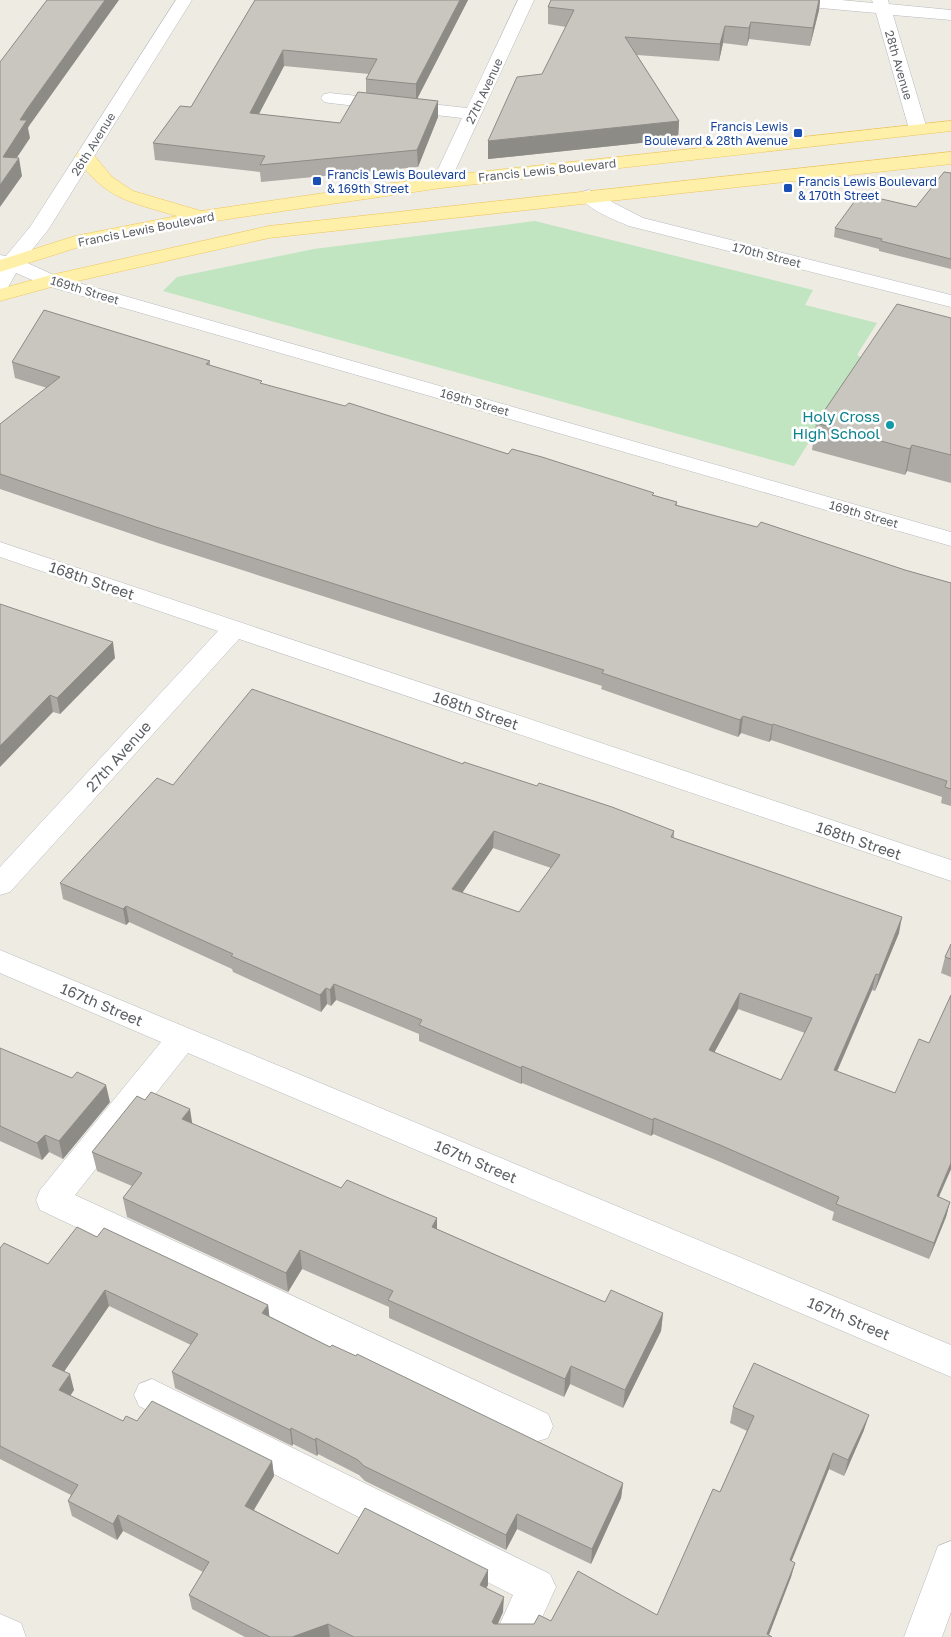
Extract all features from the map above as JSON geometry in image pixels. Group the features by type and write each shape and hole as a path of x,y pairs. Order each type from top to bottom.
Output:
{"main road":[{"name":"Francis Lewis Boulevard","path":"4,264 75,242 201,217 441,182 951,126"},
{"path":"85,157 105,181 126,195 201,217"},
{"name":"Francis Lewis Boulevard","path":"0,295 51,281 269,232 951,158"}],"street":[{"name":"26th Avenue","path":"0,285 4,264 38,230 184,0"},
{"name":"27th Avenue","path":"441,182 526,0"},
{"path":"788,0 881,4 951,15"},
{"name":"28th Avenue","path":"881,4 918,129"},
{"path":"330,98 474,114"},
{"name":"170th Street","path":"589,196 613,212 636,222 951,301"},
{"name":"169th Street","path":"4,264 51,281 951,539"},
{"name":"168th Street","path":"0,548 951,871"},
{"name":"27th Avenue","path":"0,885 235,628"},
{"name":"167th Street","path":"0,961 951,1361"},
{"path":"182,1038 52,1200 535,1426"},
{"path":"152,1396 537,1587 513,1637"},
{"path":"924,1637 951,1559"},
{"path":"0,1633 7,1637"}],"green space":[{"path":"535,221 813,290 805,305 877,323 857,355 862,358 794,466 163,291 177,277 314,249"}],"building":[{"path":"47,0 105,0 20,120 27,120 3,157 19,158 0,185 0,62"},
{"path":"255,0 460,0 416,84 366,79 377,59 283,50 250,113 340,123 358,92 438,101 417,150 260,165 265,156 153,143 180,106 191,107"},
{"path":"551,0 819,0 813,28 751,22 749,28 725,26 720,44 625,37 679,121 488,141 517,77 542,74 574,10 548,7"},
{"path":"944,172 951,173 951,259 881,241 882,239 835,228 860,194 916,207"},
{"name":"Holy Cross High School","path":"897,304 951,318 951,455 912,445 910,449 816,423"},
{"path":"44,310 210,361 206,364 262,381 260,383 345,406 349,403 508,454 512,449 542,457 654,493 652,495 677,502 675,505 757,527 761,522 905,570 951,583 951,789 945,787 947,781 773,724 743,716 740,720 602,673 604,670 156,527 0,474 0,424 60,377 12,362"},
{"path":"0,604 113,642 57,698 50,695 0,746"},
{"path":"252,689 463,764 464,762 537,786 539,783 612,807 674,831 671,837 902,917 879,975 876,974 834,1070 895,1093 919,1039 929,1043 951,995 951,1163 937,1196 950,1202 934,1243 836,1204 839,1197 720,1145 654,1118 653,1120 522,1066 521,1068 419,1025 422,1020 334,984 330,990 326,988 320,995 231,956 233,954 126,906 123,909 60,883 157,778 173,785","holes":["494,831 560,855 519,912 452,889","740,993 812,1018 781,1080 709,1050"]},
{"path":"951,944 951,959 945,957"},
{"path":"0,1048 72,1078 77,1072 106,1085 59,1141 45,1135 37,1143 0,1126"},
{"path":"151,1092 190,1109 182,1119 341,1188 347,1180 437,1218 432,1227 514,1263 605,1302 611,1290 663,1313 625,1390 571,1366 565,1379 388,1300 393,1291 300,1250 286,1273 123,1198 142,1173 92,1152 137,1096 145,1100"},
{"path":"77,1227 97,1237 104,1228 268,1305 262,1313 330,1347 332,1345 356,1356 357,1354 623,1483 592,1549 517,1514 506,1535 364,1466 358,1460 316,1438 315,1440 291,1428 290,1430 172,1372 198,1334 105,1290 52,1366 70,1374 59,1390 123,1421 126,1416 137,1421 152,1401 272,1461 245,1506 338,1554 365,1508 488,1570 480,1585 504,1597 492,1622 494,1624 534,1624 539,1615 551,1621 578,1571 657,1615 713,1489 720,1492 754,1416 733,1407 754,1363 869,1415 848,1460 833,1453 790,1560 795,1563 767,1634 772,1637 354,1637 328,1624 292,1637 270,1637 189,1595 209,1562 118,1515 113,1524 68,1501 78,1485 0,1446 0,1248 4,1243 48,1264"}],"place":[{"name":"Francis Lewis Boulevard & 28th Avenue","path":"798,133"},
{"name":"Francis Lewis Boulevard & 169th Street","path":"317,181"},
{"name":"Francis Lewis Boulevard & 170th Street","path":"788,188"},
{"name":"Holy Cross High School","path":"890,425"}]}
